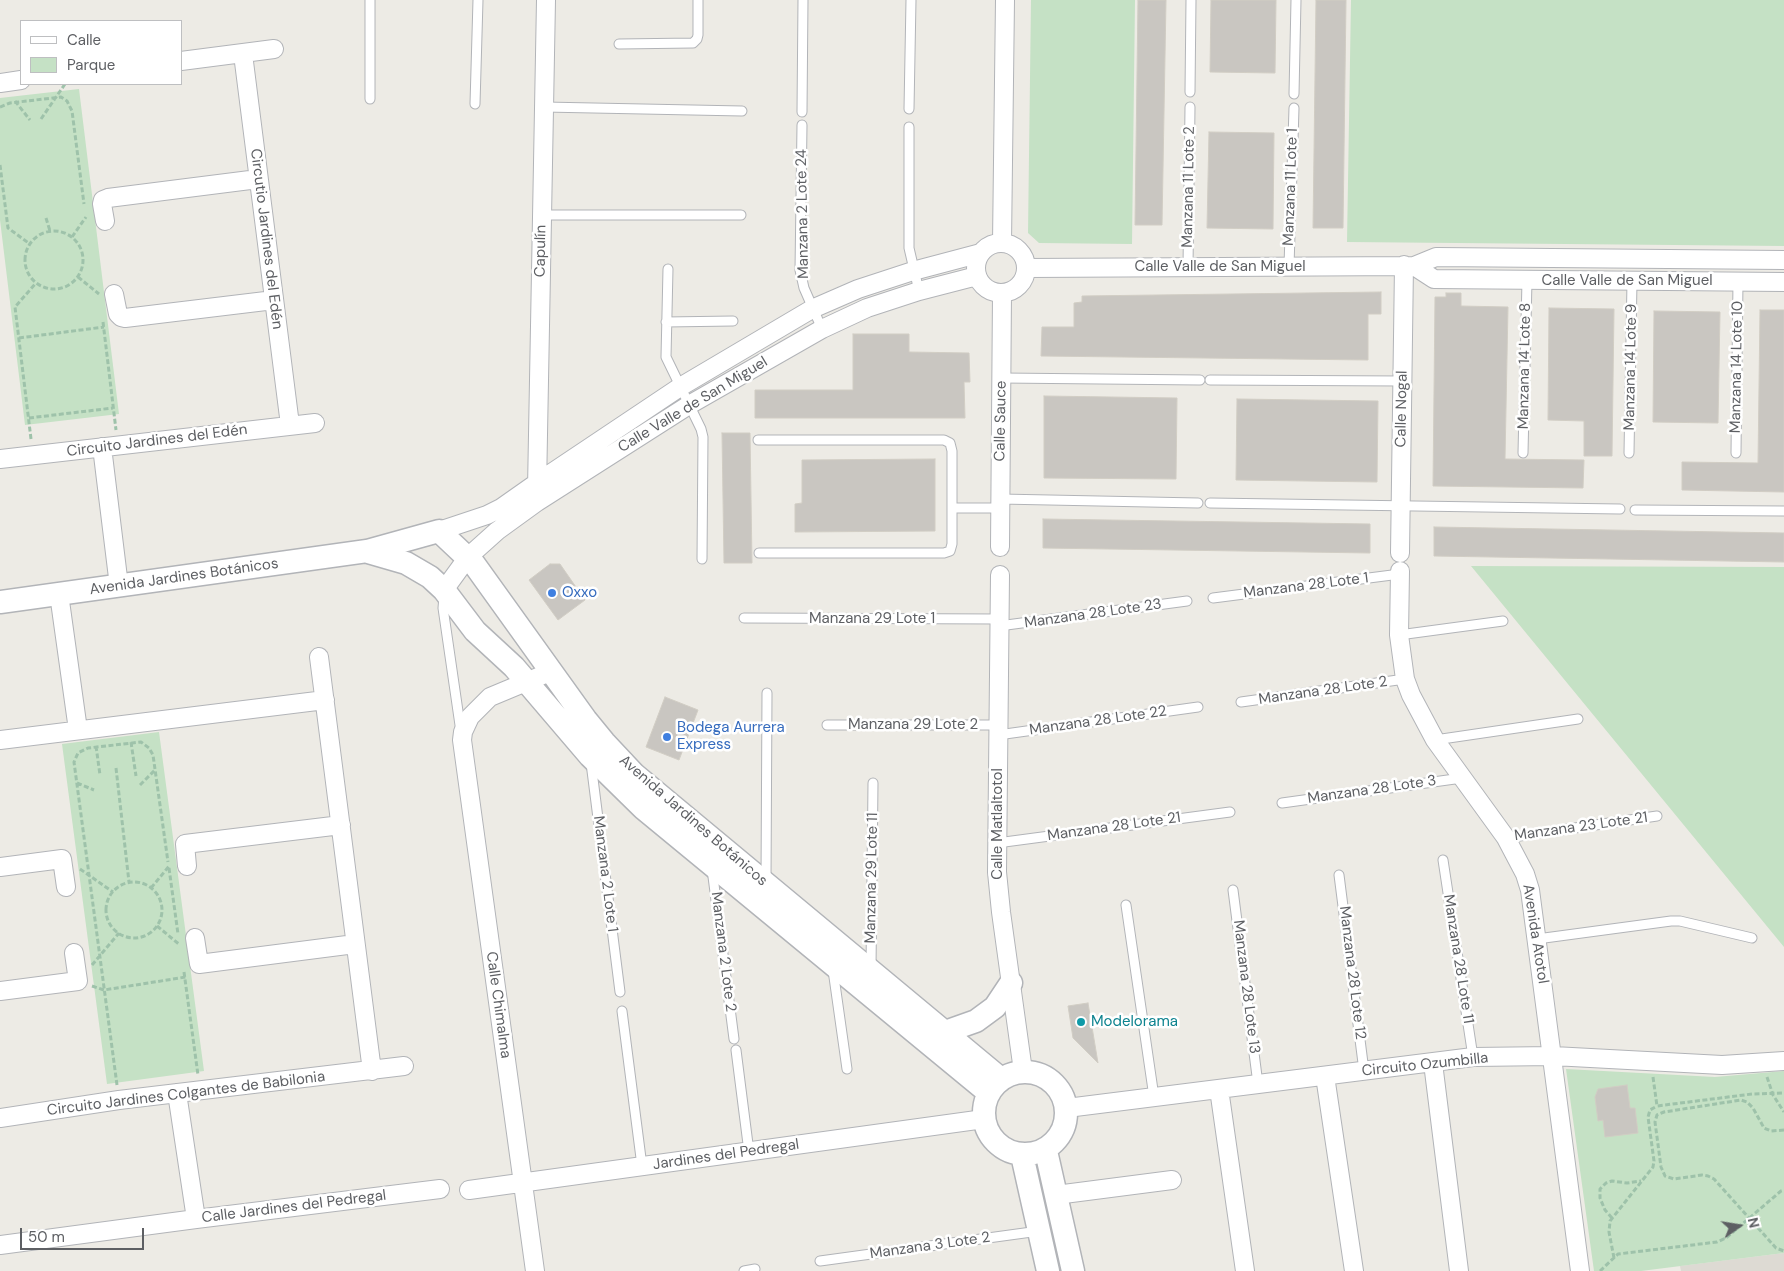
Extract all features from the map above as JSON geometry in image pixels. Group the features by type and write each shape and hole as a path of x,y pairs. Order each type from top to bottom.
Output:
{"street":[{"name":"Capulín","path":"537,502 546,0"},
{"path":"1002,243 1005,0"},
{"path":"182,61 274,49"},
{"name":"Circutio Jardines del Edén","path":"243,54 290,425"},
{"path":"0,82 20,80"},
{"path":"105,220 102,204 103,200 108,198 258,179"},
{"path":"1002,243 1013,246 1021,254 1027,268 1022,283 1016,289 1002,294 992,292 983,286 977,276 976,264 981,253 991,246 1002,243"},
{"name":"Calle Valle de San Miguel","path":"439,531 487,515 512,501 680,387 812,309 858,289 913,271 981,253"},
{"name":"Calle Valle de San Miguel","path":"1027,268 1409,265 1436,257 1784,260"},
{"name":"Calle Valle de San Miguel","path":"1409,265 1434,279 1784,282"},
{"name":"Calle Nogal","path":"1400,566 1402,381 1409,265"},
{"name":"Calle Valle de San Miguel","path":"444,590 468,557 497,531 537,502 689,405 822,329 867,308 919,291 977,276"},
{"name":"Calle Sauce","path":"1000,547 1002,294"},
{"path":"107,298 118,314 125,318 274,300"},
{"name":"Circuito Jardines del Edén","path":"0,459 315,423"},
{"path":"110,446 118,586"},
{"name":"Avenida Jardines Botánicos","path":"0,602 367,551 439,531 468,557 485,578 550,672 604,742 634,774 945,1032 995,1086"},
{"name":"Avenida Jardines Botánicos","path":"367,551 419,570 444,590 475,631 498,651 590,756 642,808 832,965 995,1086"},
{"name":"Avenida Atotol","path":"1400,566 1400,635 1405,679 1417,709 1435,740 1506,838 1525,874 1530,890 1580,1271"},
{"name":"Calle Matlaltotol","path":"1000,575 998,891 1023,1071"},
{"path":"59,594 86,729"},
{"path":"498,651 526,638"},
{"path":"319,657 372,1071"},
{"name":"Calle Chimalma","path":"535,1271 462,740 463,732 470,718 482,703 503,691 550,672"},
{"path":"0,740 325,700"},
{"path":"187,866 185,844 341,825"},
{"path":"0,868 62,859 66,887"},
{"path":"195,938 191,967 355,944"},
{"path":"0,991 78,981 74,953"},
{"path":"945,1032 976,1021 996,1007 1011,982"},
{"name":"Circuito Ozumbilla","path":"1068,1108 1473,1057 1553,1056 1722,1065 1784,1061"},
{"path":"1433,1062 1459,1271"},
{"name":"Circuito Jardines Colgantes de Babilonia","path":"0,1118 119,1100 404,1066"},
{"path":"1023,1071 1044,1075 1060,1088 1068,1108 1063,1132 1046,1151 1022,1155 1004,1150 990,1136 984,1119 984,1106 995,1086 1023,1071"},
{"path":"1325,1076 1354,1271"},
{"path":"1219,1089 1246,1271"},
{"path":"177,1093 196,1218"},
{"name":"Jardines del Pedregal","path":"469,1190 984,1119"},
{"path":"1046,1151 1073,1271"},
{"path":"1022,1155 1048,1271"},
{"path":"1056,1195 1172,1180"},
{"name":"Calle Jardines del Pedregal","path":"0,1245 196,1218 440,1189"}],"lane":[{"path":"370,0 370,99"},
{"path":"476,104 478,0"},
{"path":"619,44 693,43 698,39 698,0"},
{"path":"802,112 803,0"},
{"path":"909,109 911,0"},
{"path":"1190,92 1191,0"},
{"path":"1294,94 1296,0"},
{"path":"544,107 742,111"},
{"name":"Manzana 11 Lote 2","path":"1188,267 1190,107"},
{"name":"Manzana 11 Lote 1","path":"1289,266 1294,108"},
{"name":"Manzana 2 Lote 24","path":"802,125 800,270 804,288 822,329"},
{"path":"909,127 909,248 919,291"},
{"path":"542,215 742,215"},
{"path":"668,269 666,357 703,437 702,559"},
{"name":"Manzana 14 Lote 8","path":"1523,453 1527,280"},
{"name":"Manzana 14 Lote 9","path":"1629,453 1632,280"},
{"name":"Manzana 14 Lote 10","path":"1736,453 1738,281"},
{"path":"666,322 733,322"},
{"path":"1002,378 1402,381"},
{"path":"758,440 948,441 952,446 952,544 950,551 947,553 759,553"},
{"path":"952,508 1000,503 1198,503"},
{"path":"1210,503 1620,509"},
{"path":"1635,510 1784,511"},
{"path":"487,515 497,531"},
{"name":"Manzana 28 Lote 1","path":"1213,598 1400,566"},
{"name":"Calle Chimalma","path":"444,590 443,608 462,740"},
{"name":"Manzana 28 Lote 23","path":"999,623 1187,601"},
{"name":"Manzana 29 Lote 1","path":"744,618 999,623"},
{"path":"1400,635 1503,621"},
{"name":"Manzana 28 Lote 2","path":"1241,702 1405,679"},
{"path":"766,885 767,693"},
{"name":"Manzana 28 Lote 22","path":"998,730 1198,707"},
{"path":"1435,740 1578,719"},
{"name":"Manzana 29 Lote 2","path":"827,726 998,730"},
{"name":"Manzana 2 Lote 1","path":"590,756 620,992"},
{"name":"Manzana 28 Lote 3","path":"1282,803 1462,778"},
{"name":"Manzana 29 Lote 11","path":"872,972 873,783"},
{"name":"Manzana 28 Lote 21","path":"997,843 1230,812"},
{"name":"Manzana 23 Lote 21","path":"1506,838 1657,816"},
{"name":"Manzana 28 Lote 11","path":"1443,860 1473,1057"},
{"name":"Manzana 2 Lote 2","path":"712,866 734,1039"},
{"name":"Manzana 28 Lote 12","path":"1339,875 1364,1071"},
{"name":"Manzana 28 Lote 13","path":"1233,890 1258,1084"},
{"path":"1126,905 1154,1097"},
{"path":"1537,939 1671,921 1680,921 1752,938"},
{"path":"832,965 847,1069"},
{"path":"622,1011 642,1166"},
{"path":"736,1050 749,1152"},
{"name":"Manzana 3 Lote 2","path":"820,1261 1039,1231"},
{"path":"744,1271 756,1270"}],"path":[{"path":"41,119 64,85"},
{"path":"10,97 30,120"},
{"path":"0,107 15,102 55,97 61,97 68,101 72,112 86,219 72,237"},
{"path":"0,165 8,228 30,244"},
{"path":"0,208 5,207"},
{"path":"46,218 50,231"},
{"path":"50,231 59,231 72,237 81,249 83,258 82,268 78,277 72,284 54,290 44,288 36,283 29,276 26,267 25,258 30,244 40,234 50,231"},
{"path":"78,277 107,298"},
{"path":"34,455 15,307 36,283"},
{"path":"103,319 113,408 110,446"},
{"path":"19,338 104,327"},
{"path":"29,418 113,408"},
{"path":"128,724 136,776"},
{"path":"86,729 96,747 100,775"},
{"path":"119,1100 74,762 78,753 88,748 141,742 150,748 153,755 181,953"},
{"path":"116,768 129,882"},
{"path":"140,785 155,770"},
{"path":"77,783 94,790"},
{"path":"62,859 113,892"},
{"path":"129,882 138,882 148,886 160,900 162,910 157,926 151,932 135,938 126,937 119,933 108,920 106,910 108,900 113,892 129,882"},
{"path":"119,933 78,981 104,990 184,979"},
{"path":"184,979 191,967"},
{"path":"191,967 184,979 200,1090"},
{"path":"1650,1062 1657,1106"},
{"path":"1763,1062 1773,1095 1784,1112"},
{"path":"1614,1258 1609,1232 1610,1221 1653,1167 1654,1161 1648,1117 1650,1110 1657,1106 1752,1094 1773,1095 1784,1093"},
{"path":"1784,1130 1770,1132 1764,1128 1753,1108 1747,1102 1740,1100 1664,1112 1657,1115 1655,1122 1661,1167 1665,1176 1674,1179 1702,1175 1714,1179 1776,1248 1784,1251"},
{"path":"1612,1218 1605,1210 1600,1198 1600,1189 1606,1183 1612,1181 1627,1183 1642,1181"},
{"path":"1600,1271 1618,1254 1717,1242 1726,1238 1784,1190"}],"shaded area":[{"path":"1784,1253 1784,1271 1681,1271 1680,1266"}],"green space":[{"path":"1031,0 1135,0 1132,244 1039,243 1028,233"},
{"path":"1351,0 1784,0 1784,246 1347,242"},
{"path":"79,89 119,414 25,425 0,220 0,98"},
{"path":"1471,566 1784,567 1784,947"},
{"path":"159,732 204,1071 107,1084 62,744"},
{"path":"1566,1069 1715,1077 1784,1071 1784,1253 1641,1271 1594,1271"}],"building":[{"path":"1138,0 1166,0 1162,225 1135,225"},
{"path":"1211,0 1276,0 1275,73 1210,72"},
{"path":"1316,0 1346,0 1343,228 1313,228"},
{"path":"1209,132 1274,133 1273,229 1207,228"},
{"path":"1381,292 1381,314 1368,314 1368,360 1041,356 1042,327 1074,327 1074,303 1082,302 1082,296"},
{"path":"1446,293 1461,293 1461,306 1508,307 1505,459 1584,460 1583,488 1433,486 1435,297 1446,297"},
{"path":"1549,308 1614,309 1612,456 1584,456 1584,421 1548,420"},
{"path":"1760,310 1784,310 1784,492 1682,490 1682,462 1758,463"},
{"path":"1654,311 1720,312 1718,423 1653,422"},
{"path":"853,334 909,334 909,352 969,353 970,382 964,382 965,418 755,418 755,390 853,390"},
{"path":"1044,396 1177,398 1176,479 1044,478"},
{"path":"1237,399 1378,401 1377,482 1236,480"},
{"path":"722,433 750,433 752,563 724,563"},
{"path":"935,459 935,531 795,532 795,504 802,503 802,460"},
{"path":"1043,519 1370,524 1370,553 1043,548"},
{"path":"1434,527 1784,533 1784,562 1434,556"},
{"path":"550,564 560,564 585,600 558,620 529,580"},
{"path":"665,697 698,710 679,760 646,747"},
{"name":"Modelorama","path":"1088,1003 1098,1063 1073,1038 1068,1006"},
{"path":"1627,1085 1630,1108 1635,1108 1638,1133 1605,1137 1603,1120 1598,1121 1595,1097 1598,1089"}],"place":[{"name":"Oxxo","path":"552,593"},
{"name":"Bodega Aurrera Express","path":"667,737"},
{"name":"Modelorama","path":"1081,1022"}]}
